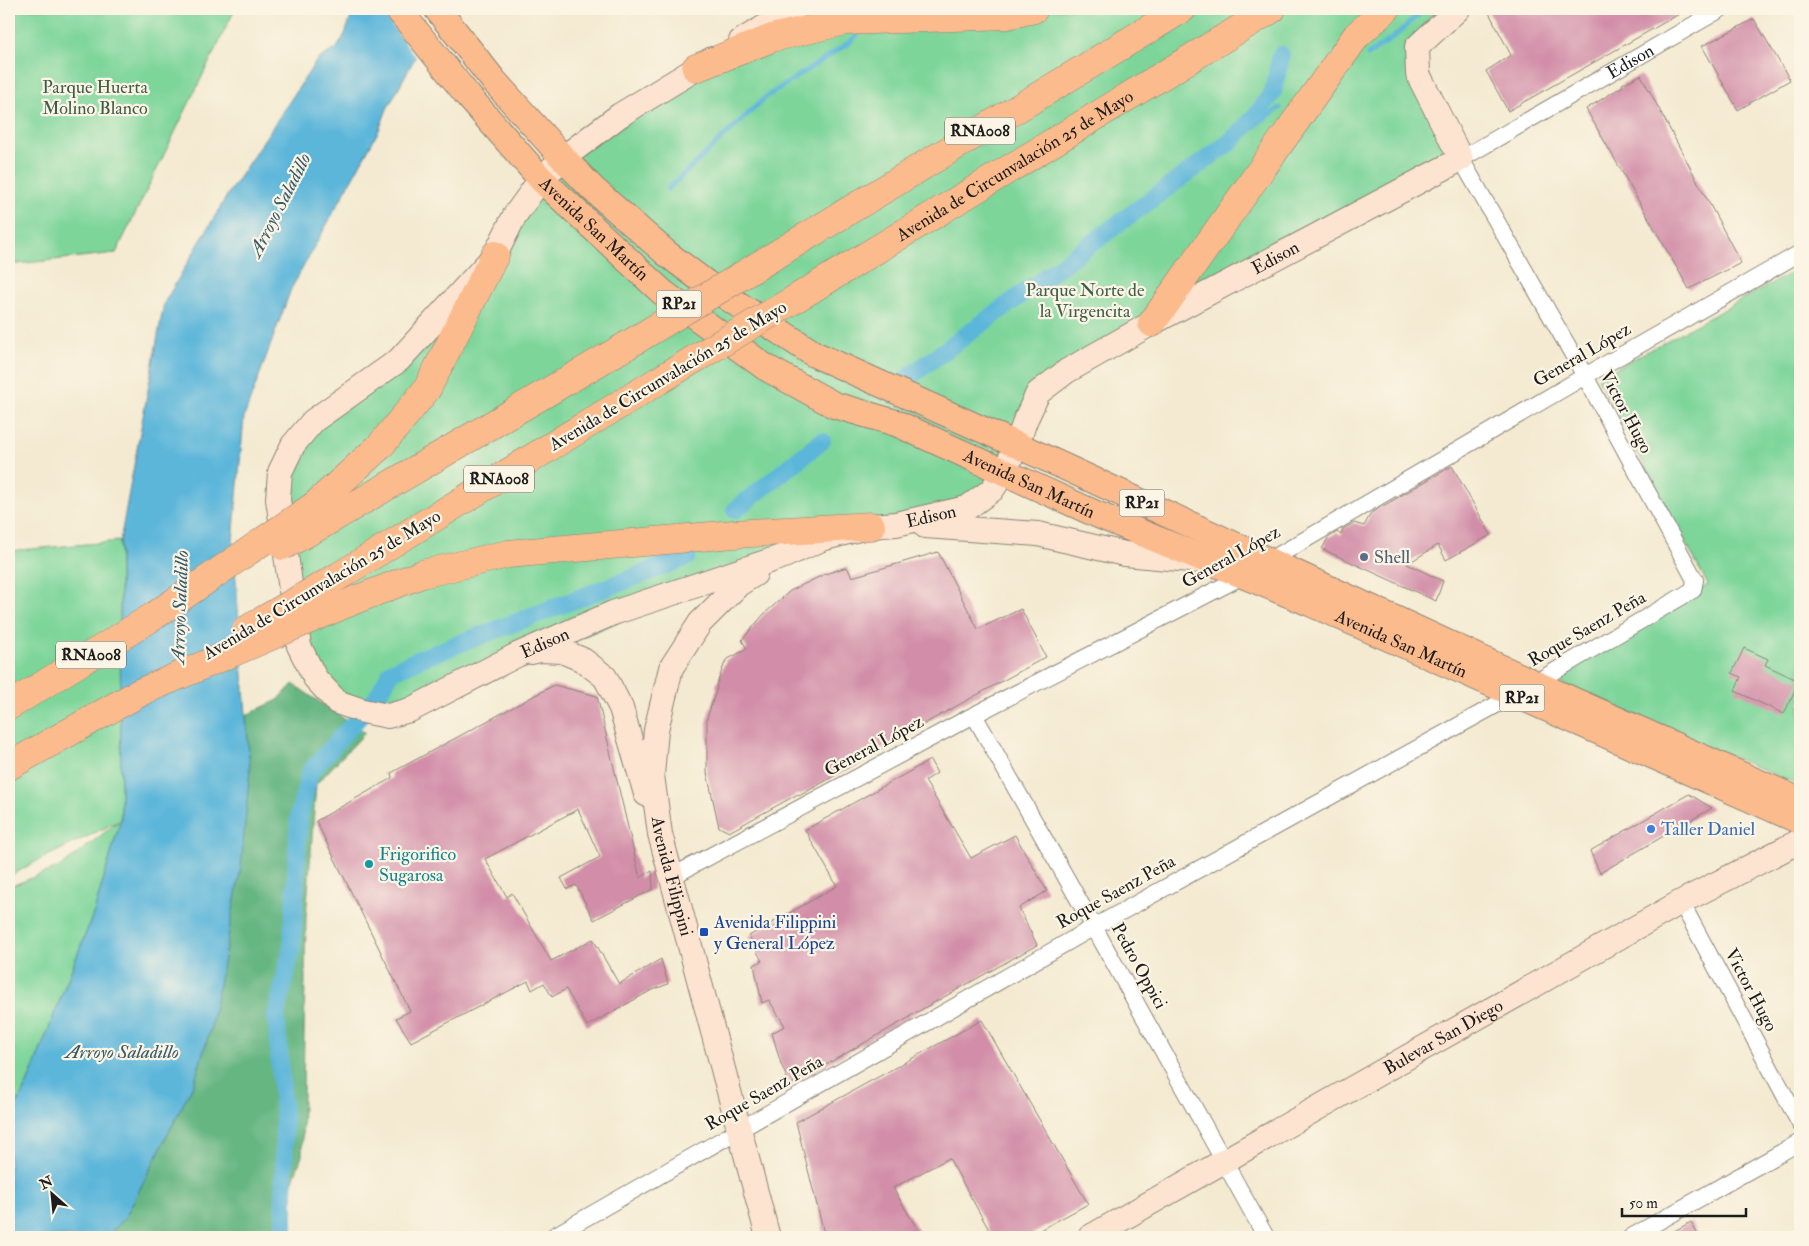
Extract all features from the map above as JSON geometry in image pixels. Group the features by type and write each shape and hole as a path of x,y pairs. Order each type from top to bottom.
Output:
{"highway":[{"path":"696,68 772,38 845,21 1007,15 1034,9"},
{"name":"RNA008","path":"18,701 318,515 626,346 1182,9"},
{"name":"Avenida de Circunvalación 25 de Mayo","path":"9,766 141,692 339,576 1272,9"},
{"path":"1152,323 1357,36 1386,9"},
{"path":"318,515 380,446 427,389 495,255"},
{"name":"RNA008","path":"141,692 355,600 422,574 508,554 734,534 883,525"}],"main road":[{"name":"Avenida San Martín","path":"398,9 469,97 541,179 662,292 764,366 834,405 896,423 1207,562 1800,801"},
{"name":"Avenida San Martín","path":"437,9 494,81 593,189 666,253 707,284 814,354 1267,560 1524,689 1800,821"},
{"path":"495,255 515,215 541,179 563,158 620,116 795,9"},
{"path":"1458,9 1418,47 1418,74 1461,159"},
{"name":"Edison","path":"495,255 399,360 313,421 293,445 280,472 278,499 299,646 315,678 337,702 363,711 388,716 410,710 517,655 613,613 784,556 822,539 967,508 992,490 1004,472 1038,393 1067,371 1152,323 1461,159"},
{"path":"883,525 1038,534 1125,554 1207,562"},
{"name":"Avenida Filippini","path":"768,1237 660,834 652,775 656,730 671,668 700,623 739,584 784,556"},
{"path":"517,655 540,650 562,651 583,660 605,677 621,708 641,780 660,834"},
{"name":"Bulevar San Diego","path":"1090,1237 1681,902 1800,841"}],"street":[{"name":"Edison","path":"1461,159 1721,9"},
{"name":"Victor Hugo","path":"1461,159 1585,376 1694,580"},
{"name":"General López","path":"671,877 974,715 1243,576 1267,560 1800,253"},
{"name":"Roque Saenz Peña","path":"552,1237 1094,927 1524,689 1693,590 1694,580"},
{"name":"Pedro Oppici","path":"974,715 1266,1237"},
{"name":"Victor Hugo","path":"1681,902 1800,1124"},
{"path":"1630,1237 1800,1142"}],"green space":[{"name":"Parque Huerta Molino Blanco","path":"9,9 235,9 116,253 9,265"},
{"name":"Parque Norte de la Virgencita","path":"795,9 1458,9 1417,47 1461,159 1038,393 992,490 822,539 388,716 315,678 278,499 293,445 399,360 541,179"},
{"path":"1800,268 1800,786 1553,680 1708,585 1598,378"},
{"path":"120,541 121,819 94,912 28,1082 9,1119 9,887 62,866 119,821 33,863 9,877 9,551"},
{"path":"293,684 365,733 316,784 306,918 302,1156 272,1237 106,1237 125,1218 194,1083 211,1027 250,769 246,715 278,700"}],"water":[{"name":"Arroyo Saladillo","path":"354,9 427,9 416,56 387,109 379,130 291,289 244,417 233,541 250,769 241,868 211,1027 194,1083 125,1218 106,1237 9,1237 9,1119 28,1082 94,912 121,819 120,541 164,303 228,194 317,60 337,48 345,34"}],"pier":[{"path":"380,9 429,9 417,59"}],"building":[{"path":"1487,9 1688,9 1508,111 1486,71 1511,55"},
{"path":"1754,19 1790,80 1738,110 1702,46"},
{"path":"1641,75 1741,263 1689,289 1586,109 1623,86 1622,84"},
{"path":"1452,466 1491,535 1446,560 1438,545 1407,564 1443,581 1436,601 1322,549 1328,538 1337,532 1341,535 1343,529 1354,523 1364,526 1371,513"},
{"path":"938,552 978,629 1021,609 1046,657 799,796 798,794 729,832 719,827 707,773 707,718 726,660 747,649 742,640 764,614 790,591 825,574 847,567 852,577"},
{"path":"1744,648 1768,659 1765,665 1799,681 1784,714 1735,691 1741,677 1732,673"},
{"name":"Frigorifico Sugarosa","path":"554,685 597,696 640,878 652,871 653,889 594,920 576,885 567,889 561,878 600,857 578,809 485,859 507,897 512,893 551,961 593,939 619,984 661,959 668,984 650,991 587,1026 566,989 552,997 544,983 532,990 528,981 411,1042 396,1018 410,1011 316,821 392,778 391,773"},
{"path":"930,760 937,773 925,781 971,858 1015,835 1047,891 1019,908 1037,945 790,1085 781,1064 772,1033 785,1026 769,1000 762,1003 754,965 762,961 749,936 837,886 805,830"},
{"name":"Taller Daniel","path":"1689,794 1712,808 1600,873 1590,851"},
{"path":"982,1020 1088,1204 1027,1237 993,1237 949,1158 893,1188 922,1237 825,1237 796,1122"},
{"path":"1691,1222 1699,1237 1663,1237"}],"waterway":[{"path":"1368,55 1394,37 1425,9"},
{"path":"668,189 766,97 850,42 861,31"},
{"path":"906,379 1230,142 1255,117 1273,92 1281,55"},
{"path":"1230,142 1280,108"},
{"path":"735,510 822,441"},
{"path":"284,1237 284,1116 276,1016 292,947 299,816 310,772 377,697 391,672 422,658 687,557"}],"place":[{"name":"Shell","path":"1364,557"},
{"name":"Taller Daniel","path":"1651,829"},
{"name":"Frigorifico Sugarosa","path":"369,864"},
{"name":"Avenida Filippini y General López","path":"704,932"}]}
